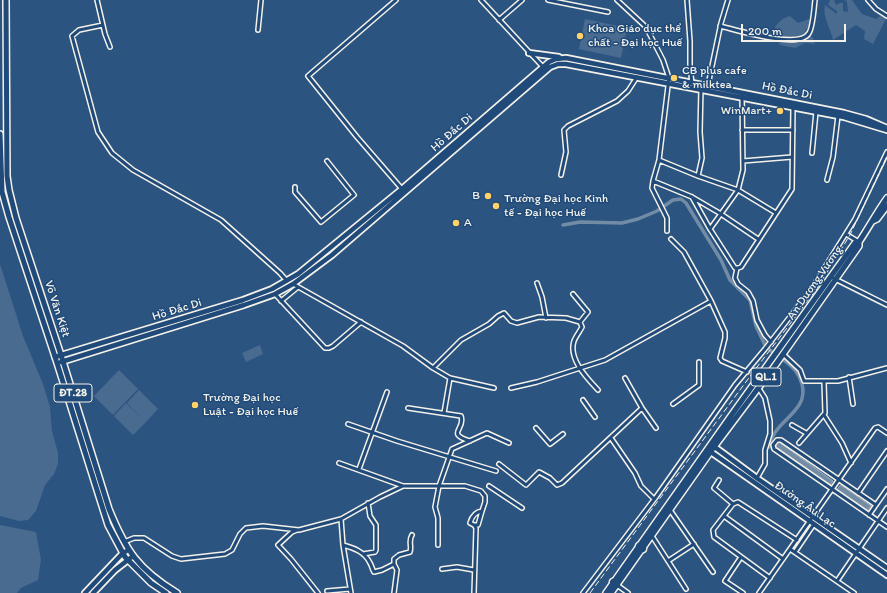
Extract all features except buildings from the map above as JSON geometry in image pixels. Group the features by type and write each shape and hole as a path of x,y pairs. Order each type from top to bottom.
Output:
{"main road":[{"name":"Võ Văn Kiệt","path":"6,0 7,170 9,190 16,218 109,509 128,550 156,579 177,593"},
{"name":"Võ Văn Kiệt","path":"0,134 0,170 2,192 103,511 122,554 151,583 166,593"},
{"path":"0,170 7,170"},
{"path":"873,221 874,217 887,198"},
{"path":"873,221 877,219 887,206"},
{"name":"An Dương Vương","path":"668,509 833,278 859,246 859,242 873,221"},
{"name":"An Dương Vương","path":"712,446 783,354 794,334"},
{"path":"82,444 88,442"},
{"name":"QL.1","path":"641,547 652,536 668,509"},
{"name":"QL.1","path":"606,593 615,583 668,509"},
{"name":"QL.1","path":"611,593 615,583"}],"street":[{"path":"97,0 110,47"},
{"path":"258,30 261,0"},
{"path":"396,0 308,76 357,137 402,189"},
{"path":"481,0 543,67"},
{"path":"499,20 522,0"},
{"path":"548,0 608,12"},
{"path":"617,0 646,27 663,60 669,78 658,160 652,188 667,220 667,232"},
{"path":"687,0 692,88"},
{"path":"708,86 720,26 728,0"},
{"path":"720,26 779,39 800,40 806,38 810,32 815,0"},
{"path":"868,0 876,9 887,16"},
{"path":"103,25 79,30 72,36 98,132 104,143 112,153 133,170 221,220 287,281"},
{"path":"529,52 566,58"},
{"name":"Hồ Đắc Di","path":"62,358 244,305 275,294 293,284 332,255 534,78 557,62 566,58 692,82 742,95 844,113 883,125 887,129"},
{"name":"Hồ Đắc Di","path":"534,78 549,62 557,62 701,90 742,95"},
{"path":"561,175 566,152 564,130 568,126 617,101 628,91 637,77"},
{"path":"698,176 702,158 700,132 701,84"},
{"path":"710,229 738,190 743,170 742,95"},
{"path":"737,268 741,267 758,238 792,189 793,105"},
{"name":"Hồ Đắc Di","path":"793,105 887,129"},
{"path":"812,153 816,112"},
{"path":"827,180 833,157 838,116"},
{"name":"Hồ Đắc Di","path":"56,360 243,300 272,289 287,281 304,270 483,122"},
{"path":"742,130 793,130"},
{"path":"583,593 654,499 718,408 810,290 855,219 887,152"},
{"path":"743,161 792,158"},
{"path":"658,160 738,190 776,213"},
{"path":"295,187 295,192 321,222 354,195 327,161"},
{"path":"653,181 692,197 758,238"},
{"path":"692,197 710,229 735,268 737,268"},
{"path":"846,234 859,242"},
{"path":"671,239 685,254 711,301 725,332 720,360 747,372"},
{"path":"737,268 735,278 738,284 748,292 753,301 758,320 770,343"},
{"path":"833,278 887,305"},
{"path":"537,283 542,297 546,318"},
{"path":"293,284 403,346 433,368 450,378 494,388"},
{"path":"281,301 298,287"},
{"path":"275,294 325,348 333,346 361,322"},
{"path":"573,294 588,312 580,322"},
{"path":"511,388 537,382 605,360 711,301"},
{"path":"433,368 461,340 489,324 504,313 511,321 517,324 539,317 566,318 580,322"},
{"path":"580,322 582,327 574,341 574,351 579,368 598,390"},
{"path":"783,354 800,370 804,381 838,381 887,368"},
{"path":"673,404 699,386 699,362"},
{"path":"849,377 853,404"},
{"path":"444,413 450,378"},
{"path":"625,378 642,408 656,428"},
{"path":"799,443 806,433 825,413 824,382"},
{"path":"753,477 765,464 765,450 770,434 770,421 765,398 758,387"},
{"path":"359,469 387,392"},
{"path":"583,400 595,416"},
{"path":"408,408 460,416 462,421 457,432 458,436 459,438 470,441"},
{"path":"499,464 526,485 539,472 559,485 612,438 642,408"},
{"path":"824,415 842,443 851,463"},
{"path":"348,424 372,433 496,471"},
{"path":"792,425 806,433"},
{"path":"795,552 832,490 876,426 887,433"},
{"path":"536,428 550,444 563,434"},
{"path":"438,545 438,518 435,507 439,486 452,449 487,433 509,443"},
{"path":"612,438 636,473 641,486 654,499"},
{"path":"876,505 781,440 777,440 773,445 774,448 887,528"},
{"name":"Đường Âu Lạc","path":"712,446 814,521 856,554 887,575"},
{"name":"Đường Âu Lạc","path":"709,451 753,477 814,521 887,568"},
{"path":"858,493 887,451"},
{"path":"339,463 403,486 465,486 481,491 485,496 485,502 478,525 474,525"},
{"path":"719,480 714,488 733,504"},
{"path":"318,593 291,558 278,545 292,532 341,519 368,503 403,486"},
{"path":"489,486 522,508"},
{"path":"869,515 887,489"},
{"path":"770,578 714,537 713,530 733,504 738,502 797,540"},
{"path":"362,554 376,552 376,525 370,516 368,503"},
{"path":"668,509 713,572"},
{"path":"837,582 887,509"},
{"path":"474,593 476,528 470,522 472,516 477,512 482,511"},
{"path":"724,516 784,559"},
{"path":"341,519 343,545 351,593"},
{"path":"759,593 790,549 814,521"},
{"path":"124,542 134,538 144,538 174,557 186,559 228,553 234,548 240,534 246,528 263,526 299,530"},
{"path":"394,593 397,570 394,564 395,557 410,551 409,542 412,535"},
{"path":"652,536 686,589"},
{"path":"668,561 694,544"},
{"path":"343,545 353,548 368,559 374,572 394,564"},
{"path":"790,549 854,593"},
{"path":"85,593 122,554 128,550"},
{"path":"93,593 115,570 133,556"},
{"path":"741,557 725,581 743,593"},
{"path":"442,569 457,567 474,570"},
{"path":"615,583 628,593"},
{"path":"327,591 350,588"}],"shaded area":[{"path":"830,0 834,0 836,5 843,3 843,11 848,12 847,2 845,0 852,0 862,14 876,19 882,15 887,17 873,44 864,39 865,31 856,25 833,40 824,9 825,5 837,14 837,11 828,5"},
{"path":"790,16 798,23 809,19 811,24 805,31 813,38 815,44 805,43 795,48 780,45 773,31 780,21"},
{"path":"585,19 627,28 621,58 579,49"},
{"path":"0,264 23,336 43,384 50,407 52,431 58,453 58,464 54,474 45,485 36,511 28,520 19,521 0,516"},
{"path":"260,345 263,354 246,362 242,353"},
{"path":"119,370 138,389 113,415 94,396"},
{"path":"139,390 158,409 146,422 127,403"},
{"path":"126,403 146,422 133,435 114,416"},
{"path":"779,442 833,481 830,485 775,446"},
{"path":"841,485 871,506 867,511 837,490"},
{"path":"0,525 36,532 41,560 38,580 21,588 17,593 0,593"}],"waterway":[{"path":"563,225 580,222 622,223 638,219 657,211 673,200 681,199 686,203 721,260 730,280 750,300 756,326 765,345 773,353"},
{"path":"770,447 772,438 777,430 796,410 801,402 803,394 802,384 797,373 784,360"}],"railway":[{"path":"590,593 754,371 816,290 850,235 887,156"}],"place":[{"name":"Khoa Giáo dục thể chất - Đại học Huế","path":"580,36"},
{"name":"CB plus cafe & milktea","path":"674,78"},
{"name":"WinMart+","path":"780,111"},
{"name":"B","path":"488,196"},
{"name":"Trường Đại học Kinh tế - Đại học Huế","path":"496,206"},
{"name":"A","path":"456,223"},
{"name":"Trường Đại học Luật - Đại học Huế","path":"195,405"}]}
